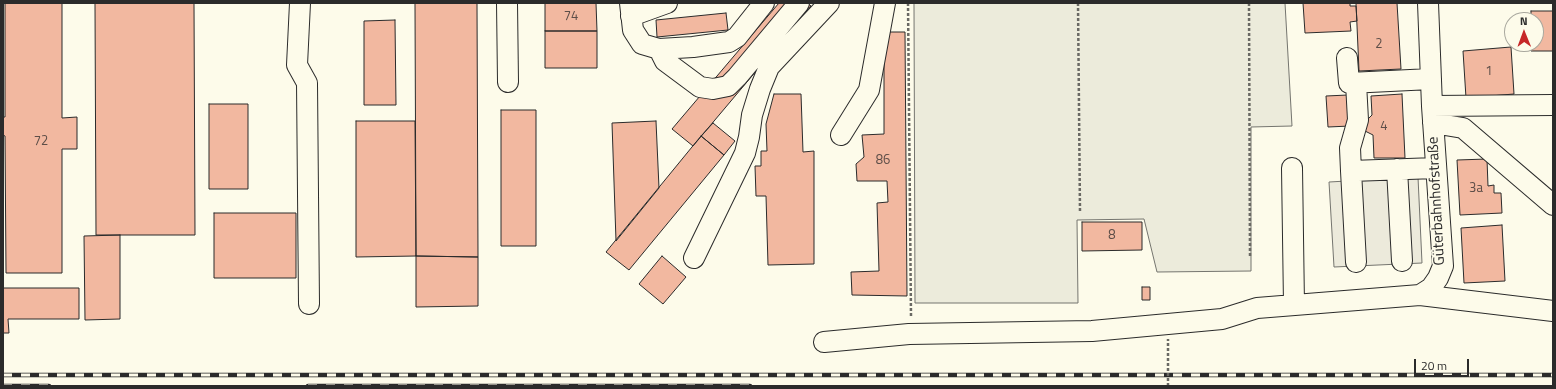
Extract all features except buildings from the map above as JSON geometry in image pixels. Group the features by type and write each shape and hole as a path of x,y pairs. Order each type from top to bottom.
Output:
{"street":[{"path":"300,3 297,65 307,83 309,304"},
{"path":"506,3 508,82"},
{"path":"667,3 631,10 633,30 642,44 659,49 693,47 729,42 738,37 764,3"},
{"path":"659,49 666,61 681,74 700,87 713,90 728,86 799,3"},
{"path":"694,258 745,153 752,115 769,67 829,3"},
{"path":"841,135 869,90 876,58 881,18 885,3"},
{"name":"Güterbahnhofstraße","path":"1420,295 1431,288 1438,278 1442,266 1430,79 1428,3"},
{"path":"1347,58 1349,83 1430,79"},
{"path":"1356,83 1358,120 1350,148 1356,262"},
{"path":"1432,114 1553,105"},
{"name":"Güterbahnhofstraße","path":"1432,114 1463,128 1553,205"},
{"path":"1292,168 1294,305"},
{"path":"1351,171 1436,168"},
{"path":"1397,169 1402,261"},
{"path":"824,342 909,334 1092,330 1222,320 1257,308 1420,295 1553,311"}],"path":[{"path":"908,3 911,308"},
{"path":"1078,3 1080,212"},
{"path":"1249,3 1250,256"},
{"path":"1168,339 1168,386"}],"shaded area":[{"path":"914,3 1285,3 1292,126 1251,127 1251,271 1157,272 1144,219 1077,220 1078,303 915,303"},
{"path":"1418,177 1422,263 1334,267 1329,182"}],"railway":[{"path":"3,375 1553,375"},
{"path":"3,386 49,386"},
{"path":"308,386 750,386"}]}
